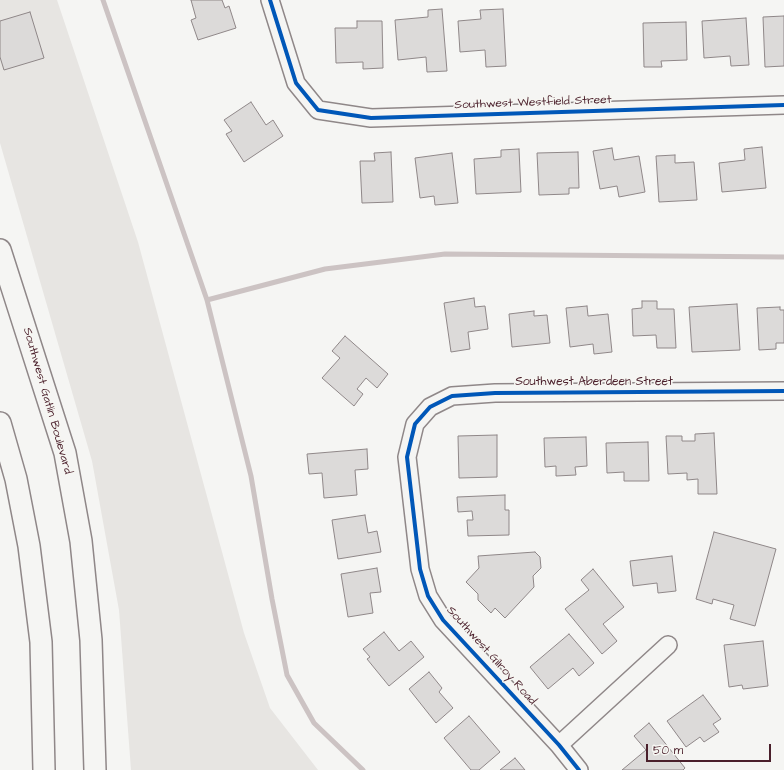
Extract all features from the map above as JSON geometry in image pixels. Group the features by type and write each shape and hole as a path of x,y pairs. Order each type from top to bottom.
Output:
{"main road":[{"name":"Southwest Gatlin Boulevard","path":"0,250 65,453 81,541 92,640 95,770"},
{"path":"0,423 16,479 28,539 40,628 44,770"}],"street":[{"name":"Southwest Westfield Street","path":"270,0 296,83 318,110 371,118 784,105"},
{"name":"Southwest Aberdeen Street","path":"415,424 430,407 452,396 495,393 784,391"},
{"name":"Southwest Gilroy Road","path":"415,424 407,457 420,569 428,596 443,620 559,745 579,770"},
{"path":"559,745 668,645"}],"shaded area":[{"path":"0,0 57,0 138,242 244,633 270,708 318,770 131,770 119,610 92,461 0,143"}],"building":[{"path":"191,0 222,0 225,8 229,6 236,28 198,40 191,20 196,18"},
{"path":"442,9 447,71 427,72 426,57 398,60 395,20 428,17 428,10"},
{"path":"503,9 506,66 486,67 485,50 460,52 458,21 481,19 480,10"},
{"path":"30,12 44,58 4,70 0,57 0,21"},
{"path":"784,16 784,66 765,67 763,17"},
{"path":"746,18 749,65 731,66 730,56 704,58 702,21"},
{"path":"357,21 382,21 383,68 363,69 363,62 336,63 335,28 357,28"},
{"path":"686,22 687,60 661,61 662,67 644,67 643,23"},
{"path":"251,102 266,125 273,120 283,136 244,162 226,134 232,131 224,120"},
{"path":"762,147 766,188 722,192 719,163 745,160 744,149"},
{"path":"612,148 614,160 639,156 645,192 619,197 617,186 600,189 593,151"},
{"path":"519,149 521,192 476,194 474,159 501,157 501,150"},
{"path":"391,152 393,202 362,203 360,161 375,161 374,153"},
{"path":"578,152 579,188 569,188 569,194 539,195 537,153"},
{"path":"452,153 458,203 435,205 434,196 420,198 415,158"},
{"path":"675,155 675,163 694,162 697,200 659,202 656,156"},
{"path":"474,298 475,307 485,306 488,329 468,332 470,349 451,352 444,303"},
{"path":"642,301 657,301 657,309 674,309 676,348 657,348 656,335 633,336 632,309 642,308"},
{"path":"737,304 740,350 692,352 689,307"},
{"path":"587,306 588,316 608,314 612,352 594,354 593,344 570,347 566,308"},
{"path":"780,307 780,310 784,310 784,343 776,343 776,349 759,350 757,308"},
{"path":"534,311 534,316 547,315 550,343 512,347 509,314"},
{"path":"345,336 388,374 377,388 366,378 357,389 363,394 354,406 322,378 340,358 332,351"},
{"path":"714,433 717,494 698,494 698,479 687,480 687,473 668,474 666,436 682,436 682,441 695,441 695,434"},
{"path":"497,435 497,477 459,478 458,436"},
{"path":"586,437 587,466 575,467 576,475 556,476 556,466 545,467 544,438"},
{"path":"648,442 649,481 624,481 624,472 607,473 606,443"},
{"path":"367,449 368,469 355,470 357,495 324,498 322,473 309,474 307,454"},
{"path":"505,495 505,510 509,510 509,535 468,536 467,520 473,520 472,511 458,512 457,497"},
{"path":"365,515 368,533 377,531 381,552 338,559 332,520"},
{"path":"714,532 776,549 755,626 730,619 734,605 713,599 712,604 696,599"},
{"path":"535,552 540,557 541,568 533,576 534,587 505,618 495,608 491,613 478,600 478,594 466,582 479,568 478,556"},
{"path":"672,556 676,591 658,593 657,583 633,586 630,561"},
{"path":"377,568 381,592 370,593 373,613 348,617 341,574"},
{"path":"593,569 624,607 603,624 617,641 602,654 565,609 589,590 581,580"},
{"path":"384,632 399,651 411,641 424,657 389,686 367,659 370,657 363,649"},
{"path":"569,634 594,663 579,676 573,668 548,689 530,667"},
{"path":"763,641 768,686 743,689 742,685 729,687 724,645"},
{"path":"429,672 442,688 439,692 453,708 436,723 409,689"},
{"path":"703,695 721,719 713,724 719,732 704,742 700,737 686,747 667,721"},
{"path":"469,716 500,752 479,770 471,770 444,738"},
{"path":"649,723 685,768 683,770 622,770 646,750 634,736"},
{"path":"515,758 525,770 500,770"}],"waterway":[{"path":"103,0 207,300 251,476 272,599 287,675 314,723 363,770"},
{"path":"207,300 325,269 445,254 784,257"}],"cycle path":[{"path":"270,0 296,83 318,110 371,118 784,105"},
{"path":"579,770 559,745 443,620 428,596 420,569 407,457 415,424 430,407 452,396 495,393 784,391"}]}
